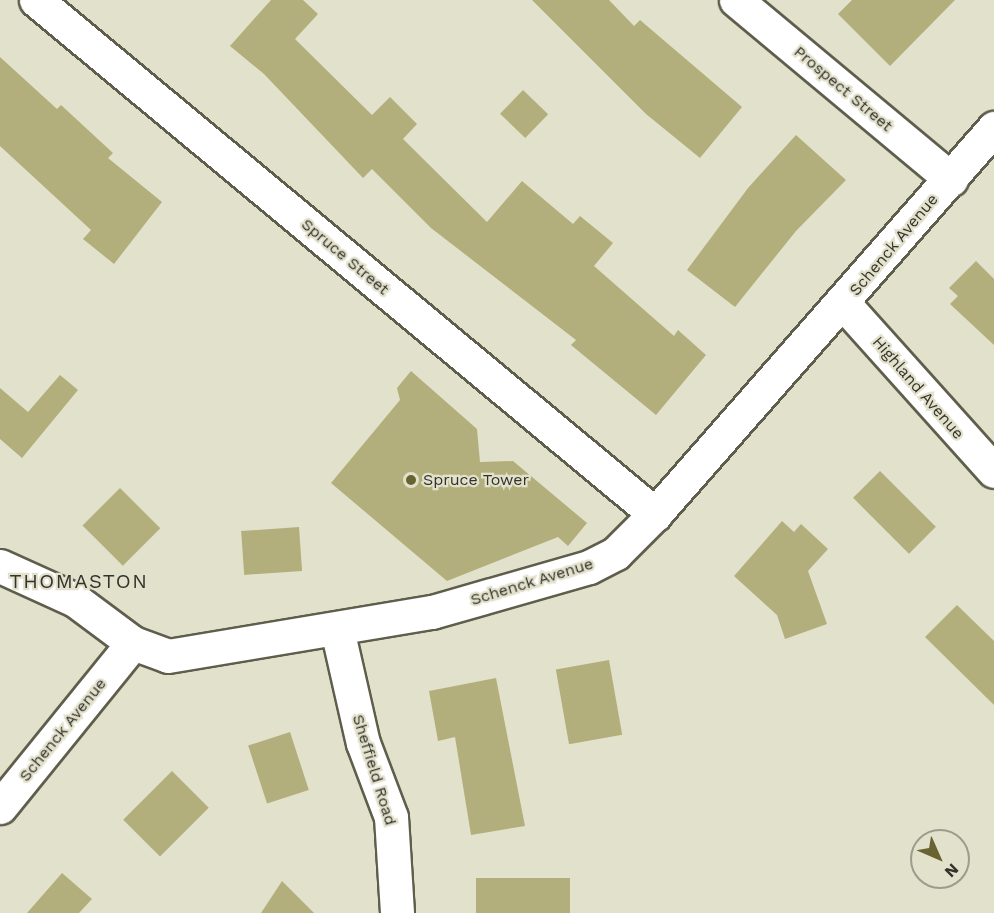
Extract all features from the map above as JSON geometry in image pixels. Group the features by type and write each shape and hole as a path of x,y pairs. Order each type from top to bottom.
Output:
{"street":[{"name":"Spruce Street","path":"36,0 655,514"},
{"name":"Prospect Street","path":"736,0 951,178"},
{"name":"Schenck Avenue","path":"0,807 133,643 180,655 432,612 589,567 616,553 655,514 843,304 994,128"},
{"name":"Highland Avenue","path":"843,304 994,471"},
{"path":"0,566 75,600 133,643"},
{"name":"Sheffield Road","path":"337,629 363,743 391,817 396,913"}],"building":[{"path":"271,0 303,0 318,14 295,39 372,115 390,97 417,124 403,139 487,222 522,181 573,224 580,216 613,243 594,266 674,336 678,330 706,355 656,415 571,345 576,340 431,228 372,169 363,178 264,74 230,46"},
{"path":"532,0 609,0 634,26 640,20 742,107 700,158 646,114"},
{"path":"852,0 955,0 890,66 838,14"},
{"path":"0,57 57,109 61,105 113,153 108,158 162,202 114,264 83,239 91,230 0,146"},
{"path":"523,90 548,114 525,138 500,114"},
{"path":"796,135 846,180 796,231 735,307 687,270 748,188"},
{"path":"976,261 994,279 994,345 950,304 958,296 949,288"},
{"name":"Spruce Tower","path":"411,371 477,429 480,462 513,461 587,523 568,546 558,537 447,581 331,483 400,400 397,388"},
{"path":"60,375 78,390 22,458 0,439 0,388 28,412"},
{"path":"880,471 936,527 909,554 853,498"},
{"path":"120,488 160,528 123,566 83,525"},
{"path":"782,521 794,532 801,524 828,549 808,571 827,624 785,639 777,615 734,576"},
{"path":"299,527 302,571 244,575 241,531"},
{"path":"957,605 994,641 994,705 925,637"},
{"path":"609,660 622,735 569,744 556,669"},
{"path":"496,678 525,826 471,835 455,737 438,741 429,691"},
{"path":"290,732 309,790 267,804 248,746"},
{"path":"172,771 209,808 160,857 123,820"},
{"path":"62,873 92,899 79,913 27,913"},
{"path":"476,878 570,878 570,913 476,913"},
{"path":"282,881 314,913 261,913"}],"place":[{"name":"Spruce Tower","path":"411,480"}],"district":[{"name":"THOMASTON","path":"79,581"}]}
